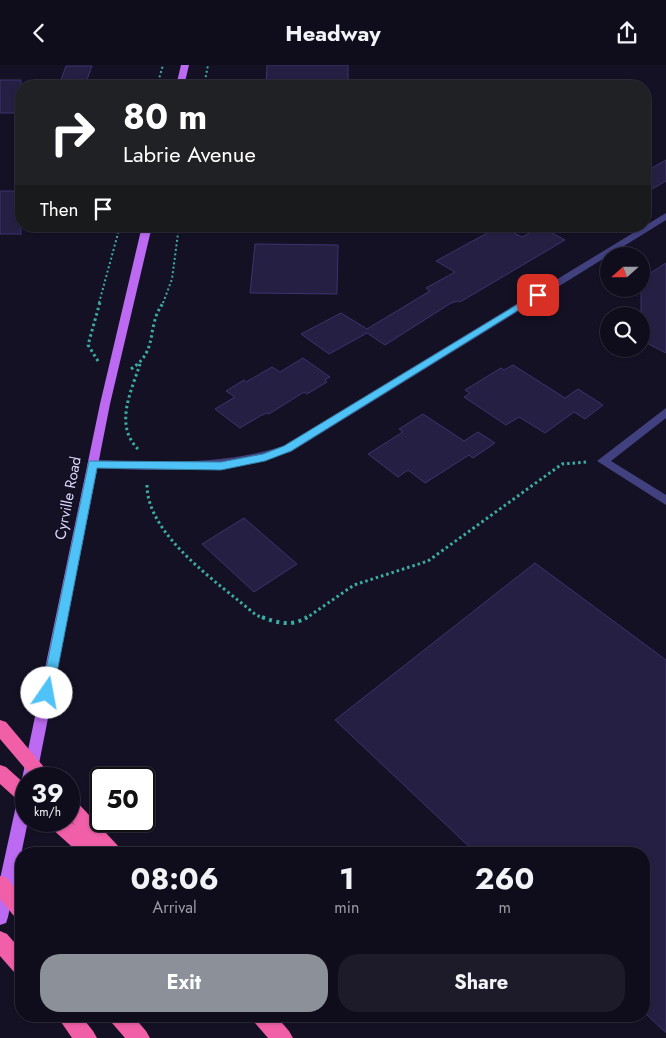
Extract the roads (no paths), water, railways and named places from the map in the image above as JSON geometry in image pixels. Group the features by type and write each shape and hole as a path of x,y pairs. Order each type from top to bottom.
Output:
{"highway":[{"path":"0,727 35,767"},
{"path":"0,773 15,785"},
{"path":"80,817 107,847"},
{"path":"69,832 86,847"},
{"path":"0,885 15,902"},
{"path":"0,941 15,958"},
{"path":"72,1022 86,1038"},
{"path":"125,1022 139,1038"},
{"path":"267,1022 282,1038"}],"main road":[{"path":"181,80 185,65"},
{"name":"Cyrville Road","path":"32,767 111,379 146,232"},
{"path":"0,917 18,832"}],"street":[{"path":"651,225 666,216"},
{"path":"93,464 221,466 265,457 288,449 640,232"},
{"path":"666,412 603,461 666,501"}]}
